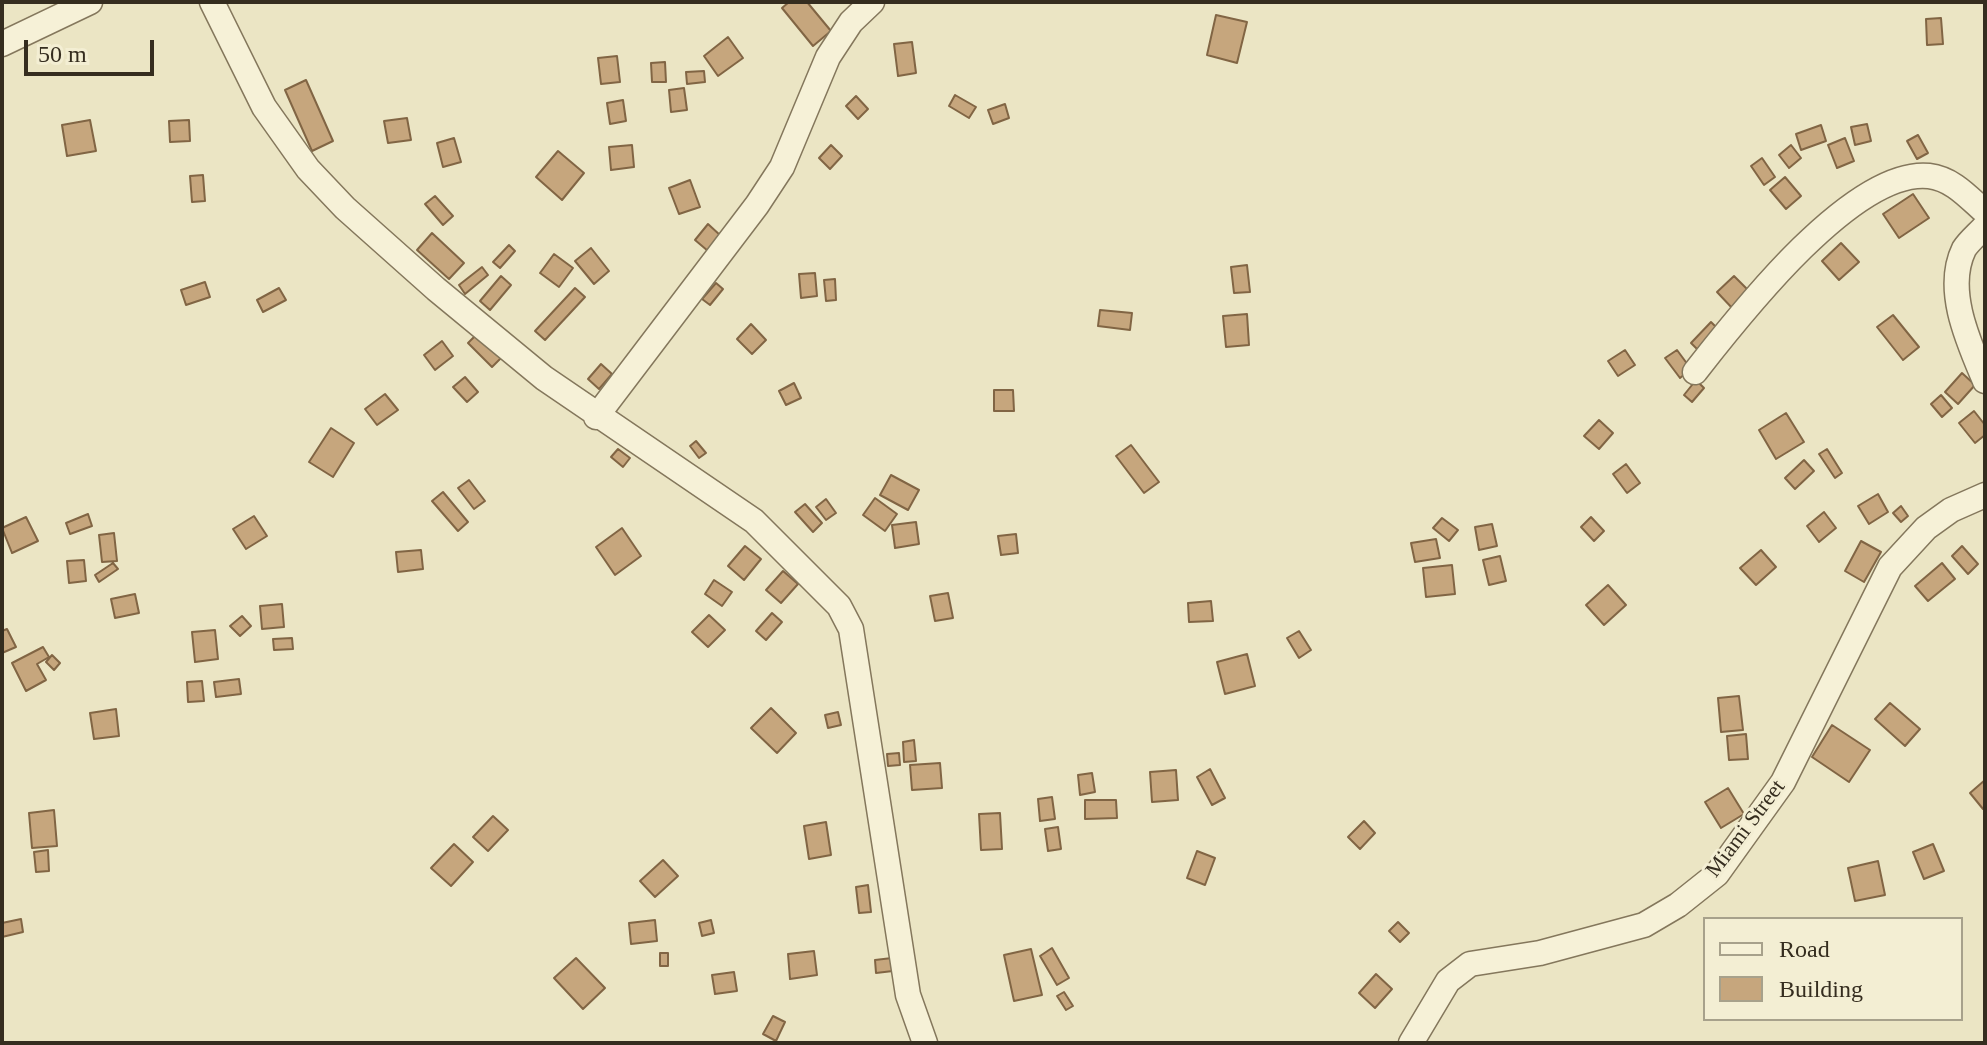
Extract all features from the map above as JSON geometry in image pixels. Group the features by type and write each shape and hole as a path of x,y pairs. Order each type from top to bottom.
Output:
{"street":[{"path":"2,44 90,2"},
{"path":"212,2 258,96 308,169 345,208 436,289 596,417 754,521 805,568 846,617 908,995 925,1043"},
{"path":"596,417 757,205 782,167 828,57 851,22 872,2"},
{"path":"1695,372 1775,274 1829,223 1869,196 1901,180 1931,176 1955,185 1985,212"},
{"path":"1985,226 1965,248 1959,268 1966,336 1985,381"},
{"name":"Miami Street","path":"1411,1043 1448,981 1470,964 1540,953 1644,925 1678,905 1717,874 1783,782 1890,567 1926,528 1951,510 1985,495"}],"building":[{"path":"789,2 807,2 831,31 813,46 782,8"},
{"path":"1216,15 1247,22 1237,63 1207,55"},
{"path":"1941,18 1943,44 1927,45 1926,19"},
{"path":"728,37 743,58 718,76 704,56"},
{"path":"912,42 916,73 898,76 894,44"},
{"path":"617,56 620,82 601,84 598,58"},
{"path":"665,62 666,82 652,82 651,63"},
{"path":"704,71 705,82 687,84 686,72"},
{"path":"306,80 333,141 312,151 285,90"},
{"path":"684,88 687,110 671,112 669,90"},
{"path":"955,95 976,107 969,118 949,106"},
{"path":"856,96 868,109 858,119 846,106"},
{"path":"623,100 626,121 610,124 607,103"},
{"path":"1005,104 1009,118 993,124 988,110"},
{"path":"407,118 411,140 388,143 384,121"},
{"path":"90,120 96,151 67,156 62,125"},
{"path":"189,120 190,141 170,142 169,121"},
{"path":"1867,124 1871,141 1855,145 1851,127"},
{"path":"1821,125 1826,141 1801,150 1796,134"},
{"path":"1918,135 1928,153 1917,159 1907,141"},
{"path":"454,138 461,162 443,167 437,143"},
{"path":"1845,138 1854,161 1837,168 1828,145"},
{"path":"632,145 634,167 611,170 609,147"},
{"path":"831,145 842,156 830,169 819,158"},
{"path":"1791,145 1801,158 1789,168 1779,155"},
{"path":"558,151 584,173 562,200 536,177"},
{"path":"1762,158 1775,177 1764,185 1751,166"},
{"path":"203,175 205,201 192,202 190,176"},
{"path":"1785,177 1801,196 1786,209 1770,190"},
{"path":"690,180 700,207 679,214 669,188"},
{"path":"1913,194 1929,218 1899,238 1883,214"},
{"path":"435,196 453,216 443,225 425,204"},
{"path":"708,224 721,236 708,251 695,240"},
{"path":"432,233 464,263 449,279 417,250"},
{"path":"1841,243 1859,262 1839,280 1822,261"},
{"path":"509,245 515,251 500,268 493,262"},
{"path":"591,248 609,271 594,284 575,261"},
{"path":"554,254 573,268 559,287 540,273"},
{"path":"1247,265 1250,292 1234,293 1231,267"},
{"path":"482,267 488,275 465,294 459,285"},
{"path":"815,273 817,296 801,298 799,274"},
{"path":"501,276 511,285 490,310 480,301"},
{"path":"1734,276 1750,292 1733,309 1717,292"},
{"path":"835,279 836,300 826,301 824,280"},
{"path":"205,282 210,297 186,305 181,290"},
{"path":"716,283 723,289 710,305 702,299"},
{"path":"279,288 286,300 263,312 257,300"},
{"path":"575,288 585,297 545,340 535,331"},
{"path":"1100,310 1132,313 1130,330 1098,326"},
{"path":"1247,314 1249,345 1226,347 1223,316"},
{"path":"1893,315 1919,347 1903,360 1877,327"},
{"path":"1711,322 1721,332 1701,353 1691,343"},
{"path":"751,324 766,340 752,354 737,339"},
{"path":"476,335 501,358 492,367 468,343"},
{"path":"442,341 453,356 435,370 424,355"},
{"path":"1625,350 1635,365 1618,376 1608,361"},
{"path":"1677,350 1691,369 1680,378 1665,358"},
{"path":"601,364 612,374 599,389 588,379"},
{"path":"1962,373 1975,385 1958,404 1945,392"},
{"path":"465,377 478,392 467,402 453,387"},
{"path":"1696,380 1704,388 1692,402 1684,395"},
{"path":"794,383 801,398 786,405 779,391"},
{"path":"994,390 1013,390 1014,411 994,411"},
{"path":"385,394 398,410 377,425 365,409"},
{"path":"1941,395 1952,408 1942,417 1931,404"},
{"path":"1974,411 1985,425 1985,435 1975,443 1959,423"},
{"path":"1786,413 1804,442 1776,459 1759,430"},
{"path":"1599,420 1613,433 1599,449 1584,436"},
{"path":"331,428 354,443 333,477 309,462"},
{"path":"696,441 706,453 699,458 690,446"},
{"path":"1131,445 1159,482 1144,493 1116,456"},
{"path":"618,449 630,458 623,467 611,457"},
{"path":"1827,449 1842,473 1835,478 1819,454"},
{"path":"1804,460 1814,471 1795,489 1785,478"},
{"path":"1626,464 1640,483 1627,493 1613,474"},
{"path":"891,475 919,490 908,510 880,495"},
{"path":"469,480 485,501 474,509 458,488"},
{"path":"443,492 468,522 458,531 432,501"},
{"path":"1878,494 1888,512 1869,524 1858,506"},
{"path":"875,498 897,514 885,531 863,515"},
{"path":"826,499 836,513 826,520 816,507"},
{"path":"805,504 822,523 813,532 795,512"},
{"path":"1901,506 1908,516 1901,522 1893,513"},
{"path":"1824,512 1836,528 1819,542 1807,526"},
{"path":"88,514 92,526 70,534 66,523"},
{"path":"254,516 267,536 246,549 233,529"},
{"path":"26,517 38,541 12,553 2,528"},
{"path":"1591,517 1604,531 1594,541 1581,527"},
{"path":"1442,518 1458,530 1449,541 1433,528"},
{"path":"916,522 919,544 895,548 892,525"},
{"path":"1492,524 1497,546 1479,550 1475,527"},
{"path":"622,528 641,556 615,575 596,547"},
{"path":"114,533 117,561 102,562 99,535"},
{"path":"1016,534 1018,553 1001,555 998,536"},
{"path":"1436,539 1440,558 1415,562 1411,543"},
{"path":"1861,541 1881,552 1864,582 1845,571"},
{"path":"745,546 761,559 744,580 728,566"},
{"path":"1962,546 1978,564 1968,574 1952,556"},
{"path":"421,550 423,569 398,572 396,552"},
{"path":"1761,550 1776,567 1756,585 1740,568"},
{"path":"1500,556 1506,581 1489,585 1483,560"},
{"path":"84,560 86,581 69,583 67,561"},
{"path":"113,563 118,569 99,582 95,575"},
{"path":"1942,563 1955,579 1928,601 1915,586"},
{"path":"1452,565 1455,594 1426,597 1423,568"},
{"path":"783,571 798,584 781,603 766,590"},
{"path":"714,580 732,592 722,606 705,594"},
{"path":"1608,585 1626,605 1604,625 1586,605"},
{"path":"948,593 953,618 935,621 930,596"},
{"path":"135,594 139,613 115,618 111,599"},
{"path":"1211,601 1213,621 1189,622 1188,603"},
{"path":"282,604 284,627 262,629 260,606"},
{"path":"772,613 782,622 766,640 756,631"},
{"path":"709,615 725,630 708,647 692,632"},
{"path":"242,616 251,626 240,636 230,626"},
{"path":"7,629 16,647 2,653 2,631"},
{"path":"215,630 218,659 195,662 192,632"},
{"path":"1299,631 1311,650 1299,658 1287,638"},
{"path":"292,638 293,649 274,650 273,639"},
{"path":"43,647 49,657 37,664 46,680 26,691 12,663"},
{"path":"1247,654 1255,686 1225,694 1217,662"},
{"path":"52,655 60,663 54,670 46,662"},
{"path":"239,679 241,694 216,697 214,682"},
{"path":"202,681 204,701 188,702 187,682"},
{"path":"1739,696 1743,730 1721,732 1718,698"},
{"path":"1890,703 1920,729 1905,746 1875,719"},
{"path":"771,708 796,733 777,753 751,728"},
{"path":"116,709 119,736 94,739 90,713"},
{"path":"838,712 841,725 828,728 825,715"},
{"path":"1832,725 1870,750 1849,782 1812,757"},
{"path":"1746,734 1748,759 1729,760 1727,736"},
{"path":"914,740 916,761 904,762 903,742"},
{"path":"899,753 900,765 888,766 887,754"},
{"path":"940,763 942,788 912,790 910,765"},
{"path":"1210,769 1225,798 1212,805 1197,777"},
{"path":"1176,770 1178,800 1152,802 1150,772"},
{"path":"1092,773 1095,792 1080,795 1078,775"},
{"path":"1985,780 1985,807 1983,809 1970,793"},
{"path":"1728,788 1744,814 1721,828 1705,802"},
{"path":"1052,797 1055,819 1040,821 1038,799"},
{"path":"1085,800 1116,800 1117,818 1085,819"},
{"path":"54,810 57,846 32,848 29,813"},
{"path":"1000,813 1002,849 981,850 979,814"},
{"path":"493,816 508,830 488,851 473,837"},
{"path":"1364,821 1375,833 1360,849 1348,837"},
{"path":"826,822 831,855 809,859 804,826"},
{"path":"1058,827 1061,849 1048,851 1045,829"},
{"path":"454,844 473,862 451,886 431,868"},
{"path":"1933,844 1944,871 1924,879 1913,852"},
{"path":"48,850 49,871 36,872 34,852"},
{"path":"1197,851 1215,858 1205,885 1187,878"},
{"path":"663,860 678,876 655,897 640,881"},
{"path":"1878,861 1885,895 1855,901 1848,868"},
{"path":"868,885 871,912 859,913 856,887"},
{"path":"21,919 23,932 2,937 2,923"},
{"path":"655,920 657,941 631,944 629,923"},
{"path":"711,920 714,933 702,936 699,923"},
{"path":"1398,922 1409,933 1400,942 1389,931"},
{"path":"1052,948 1069,978 1057,985 1040,956"},
{"path":"1031,949 1042,995 1014,1001 1004,955"},
{"path":"814,951 817,975 790,979 788,954"},
{"path":"660,953 668,953 668,966 660,966"},
{"path":"576,958 605,988 583,1009 554,978"},
{"path":"892,958 893,971 876,973 875,960"},
{"path":"734,972 737,991 715,994 712,975"},
{"path":"1376,974 1392,989 1375,1008 1359,993"},
{"path":"1064,992 1073,1006 1066,1010 1057,996"},
{"path":"773,1016 785,1022 776,1041 763,1034"}]}
